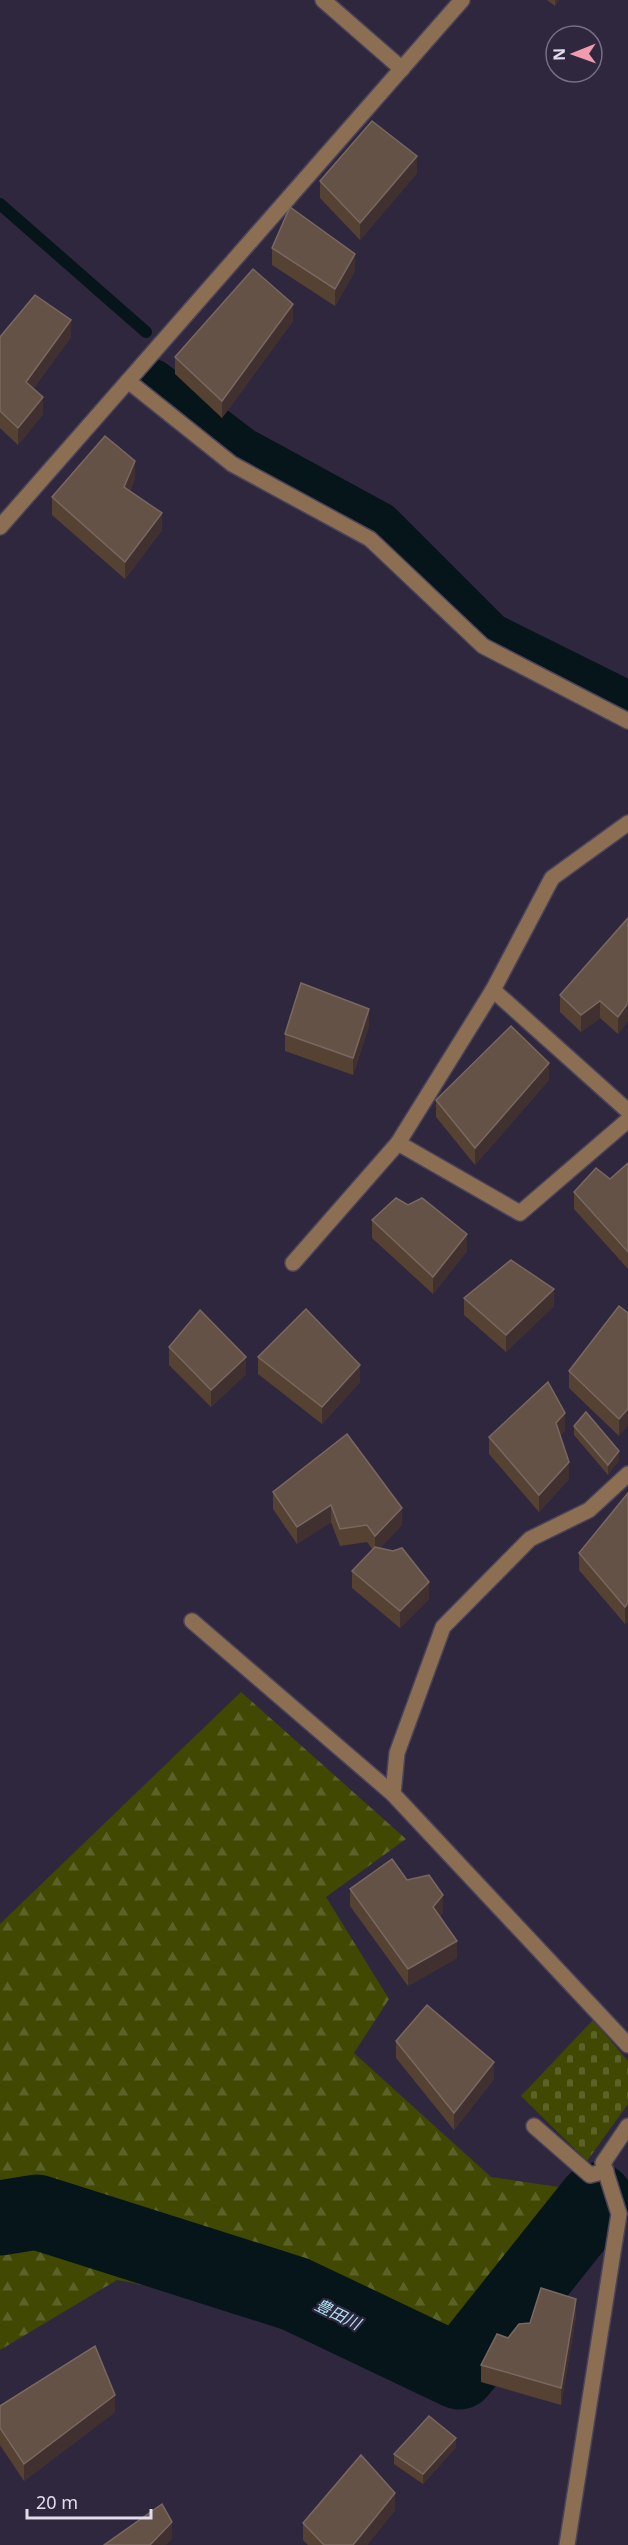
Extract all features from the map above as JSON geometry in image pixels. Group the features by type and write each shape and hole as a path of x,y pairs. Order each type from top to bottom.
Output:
{"street":[{"path":"323,0 402,69"},
{"path":"0,527 462,0"},
{"path":"128,381 232,464 370,539 483,646 628,722"},
{"path":"293,1263 398,1143 493,990 552,878 628,823"},
{"path":"493,990 628,1111"},
{"path":"398,1143 520,1213 628,1120"},
{"path":"393,1794 397,1753 443,1627 530,1539 589,1510 628,1474"},
{"path":"192,1621 393,1794 628,2044"},
{"path":"534,2126 590,2175 606,2171"},
{"path":"567,2545 624,2217 603,2163 628,2126"}],"green space":[{"path":"241,1692 406,1839 326,1897 389,1999 354,2053 491,2177 572,2189 450,2343 117,2280 0,2350 0,1924"},
{"path":"593,2020 628,2061 628,2104 587,2161 521,2096"}],"building":[{"path":"372,121 417,156 360,223 320,181"},
{"path":"290,207 355,254 335,289 272,248"},
{"path":"253,269 293,304 222,401 175,357"},
{"path":"35,295 71,320 26,382 43,397 18,428 0,411 0,337"},
{"path":"105,436 135,461 124,487 162,513 125,562 52,497"},
{"path":"628,918 628,1003 618,1017 600,1001 581,1015 560,995"},
{"path":"301,983 369,1009 353,1058 285,1034"},
{"path":"511,1026 549,1063 475,1148 436,1100"},
{"path":"628,1163 628,1252 574,1192 596,1168 610,1179"},
{"path":"396,1198 408,1205 422,1198 467,1234 433,1277 372,1220"},
{"path":"511,1260 554,1289 506,1335 464,1298"},
{"path":"619,1306 628,1313 628,1409 619,1419 569,1371"},
{"path":"306,1309 360,1365 322,1407 258,1357"},
{"path":"200,1310 246,1357 211,1390 169,1347"},
{"path":"548,1382 565,1413 556,1423 569,1462 539,1495 489,1437"},
{"path":"586,1412 619,1451 608,1465 574,1426"},
{"path":"347,1434 402,1508 375,1536 367,1525 340,1529 331,1505 297,1527 273,1492"},
{"path":"628,1493 628,1603 625,1607 579,1553"},
{"path":"375,1547 393,1551 402,1548 429,1582 400,1611 352,1571"},
{"path":"392,1859 407,1880 429,1875 443,1895 433,1907 457,1941 408,1969 350,1889"},
{"path":"427,2005 494,2062 454,2113 396,2041"},
{"path":"541,2288 576,2299 561,2388 481,2365 497,2334 508,2338 519,2324 530,2323"},
{"path":"95,2346 115,2395 24,2464 0,2428 0,2406"},
{"path":"429,2416 456,2438 423,2474 394,2454"},
{"path":"361,2455 395,2493 353,2545 324,2545 303,2523"},
{"path":"162,2504 172,2522 150,2545 104,2545"}],"waterway":[{"path":"0,204 146,332"},
{"path":"153,381 242,449 380,524 491,635 628,703"},
{"name":"豊田川","path":"0,2218 37,2212 295,2294 459,2372 596,2200"}]}
